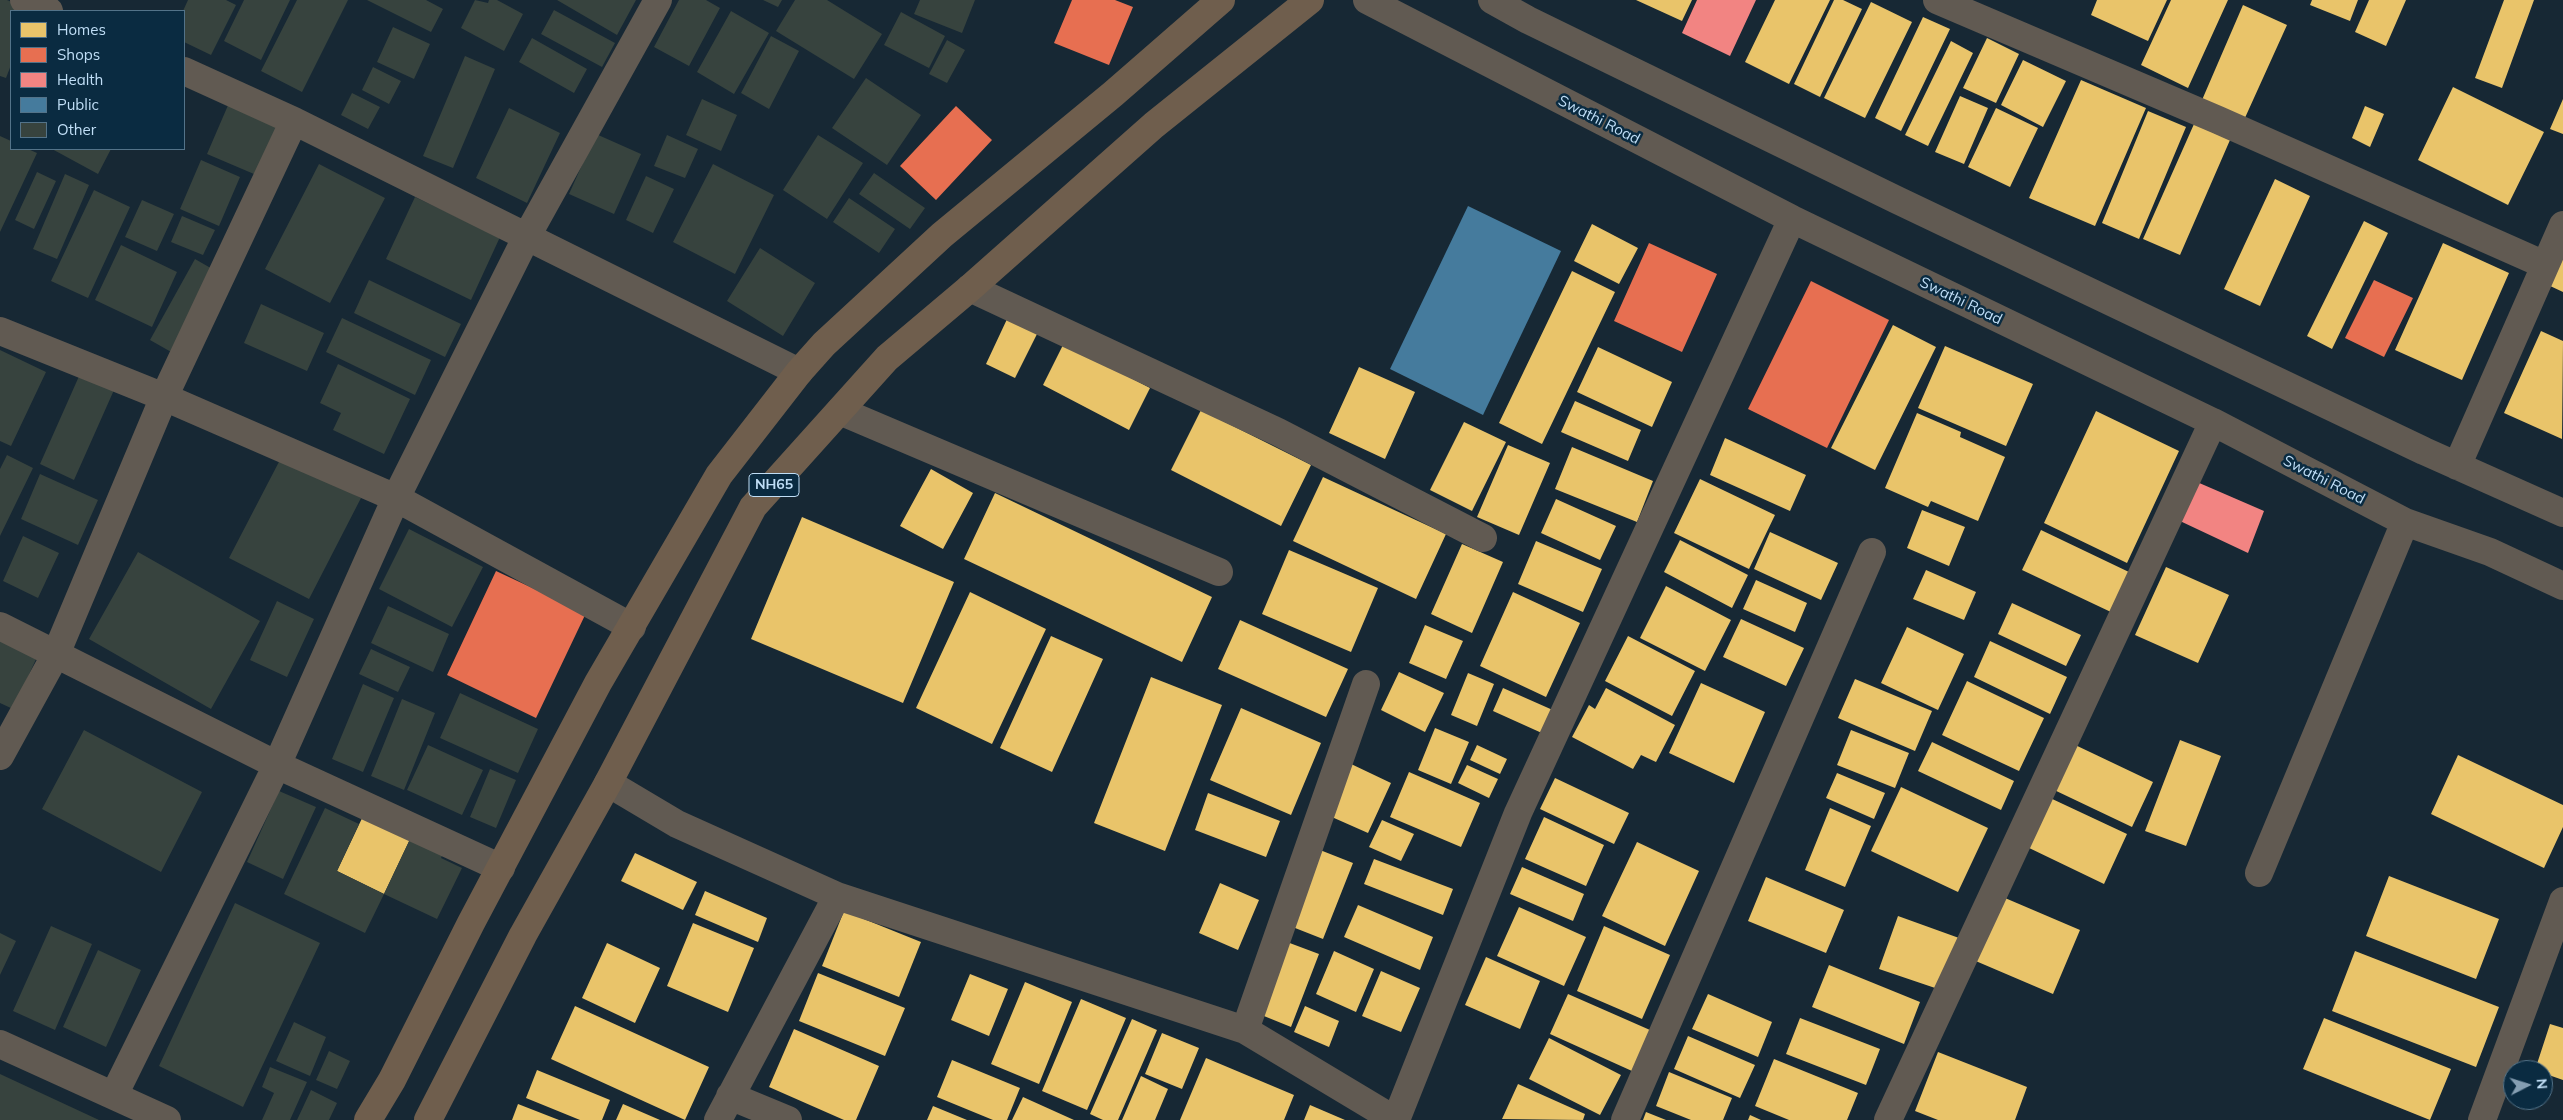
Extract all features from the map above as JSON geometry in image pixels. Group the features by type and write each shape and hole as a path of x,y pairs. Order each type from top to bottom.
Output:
{"highway":[{"path":"368,1120 392,1080 598,683 719,475 799,372 824,344 942,235 1113,94 1221,0"},
{"name":"NH65","path":"428,1120 523,935 608,783 753,507 887,358 970,288 1154,125 1310,0"}],"street":[{"path":"24,0 47,10"},
{"path":"114,1095 277,764 396,498 527,236 658,0"},
{"name":"Swathi Road","path":"1366,0 1792,220 2213,422 2405,522 2490,552 2563,586"},
{"path":"1492,0 1528,20 1897,200 2458,466 2563,513"},
{"path":"1937,0 2218,120 2546,265"},
{"path":"185,72 294,120 799,372"},
{"path":"0,756 56,654 164,397 294,120"},
{"path":"608,783 677,824 837,896 1245,1030 1395,1120 1518,813 1792,220"},
{"path":"2458,466 2563,225"},
{"path":"970,288 1278,432 1483,538"},
{"path":"0,331 164,397 396,498 632,626"},
{"path":"840,411 1219,572"},
{"path":"1888,1120 2213,422"},
{"path":"2259,873 2405,522"},
{"path":"1625,1120 1872,552"},
{"path":"0,626 277,764 501,868"},
{"path":"1245,1030 1366,684"},
{"path":"788,1120 724,1108 837,896"},
{"path":"2482,1120 2563,901"},
{"path":"0,1044 167,1120"}],"building: Homes":[{"path":"1636,0 1692,0 1682,21"},
{"path":"1775,0 1830,0 1789,84 1745,62"},
{"path":"1834,0 1843,0 1862,9 1820,97 1794,84"},
{"path":"2097,0 2167,0 2148,41 2091,15"},
{"path":"2171,0 2228,0 2188,88 2141,65"},
{"path":"2312,0 2358,0 2350,21 2310,5"},
{"path":"2369,0 2406,0 2386,46 2355,32"},
{"path":"2504,0 2534,0 2502,88 2475,78"},
{"path":"1871,2 1912,22 1865,118 1824,98"},
{"path":"2243,5 2287,25 2244,120 2202,100"},
{"path":"1923,17 1950,29 1901,131 1875,118"},
{"path":"1987,38 2019,54 1996,103 1963,88"},
{"path":"1951,41 1973,53 1928,146 1905,135"},
{"path":"2023,60 2066,81 2043,127 2001,105"},
{"path":"2081,80 2146,108 2095,226 2029,198"},
{"path":"2453,87 2544,132 2508,205 2418,160"},
{"path":"1960,96 1988,108 1964,164 1935,152"},
{"path":"2563,99 2563,134 2550,129"},
{"path":"2365,106 2384,114 2370,147 2352,138"},
{"path":"1996,108 2038,128 2010,187 1968,167"},
{"path":"2148,111 2186,127 2139,239 2102,223"},
{"path":"2194,124 2230,140 2180,255 2143,239"},
{"path":"2275,179 2310,196 2260,306 2224,289"},
{"path":"2364,221 2388,233 2332,349 2307,336"},
{"path":"1592,224 1638,248 1619,284 1574,261"},
{"path":"2443,243 2509,273 2462,380 2395,350"},
{"path":"2563,251 2563,292 2548,285"},
{"path":"1572,271 1615,292 1542,444 1499,423"},
{"path":"1008,317 1038,332 1015,378 986,364"},
{"path":"1893,325 1936,347 1875,470 1831,448"},
{"path":"2541,331 2563,341 2562,439 2504,413"},
{"path":"1064,343 1150,388 1129,430 1043,385"},
{"path":"1945,346 2033,384 2006,446 1918,408"},
{"path":"1598,347 1672,382 1652,427 1577,392"},
{"path":"1359,367 1415,392 1385,459 1329,433"},
{"path":"1575,401 1641,430 1628,461 1561,432"},
{"path":"1201,410 1311,465 1281,526 1171,470"},
{"path":"2096,411 2179,451 2127,563 2044,523"},
{"path":"1917,413 1961,432 1960,437 2005,457 1978,521 1931,501 1928,507 1885,488"},
{"path":"1464,422 1506,442 1472,511 1430,490"},
{"path":"1725,438 1806,475 1790,511 1710,475"},
{"path":"1508,445 1550,463 1519,535 1477,517"},
{"path":"1572,447 1653,481 1637,522 1555,489"},
{"path":"931,469 973,493 943,549 900,526"},
{"path":"1323,477 1446,534 1416,599 1293,541"},
{"path":"1700,479 1775,515 1749,569 1674,533"},
{"path":"995,493 1212,597 1182,662 964,559"},
{"path":"1556,499 1616,526 1600,560 1541,533"},
{"path":"1922,510 1965,527 1949,566 1907,548"},
{"path":"802,517 954,582 903,703 751,639"},
{"path":"2041,530 2131,573 2113,613 2022,570"},
{"path":"1770,532 1838,563 1821,600 1754,569"},
{"path":"1680,540 1748,575 1732,608 1664,572"},
{"path":"1536,541 1602,569 1583,612 1518,584"},
{"path":"1462,544 1503,562 1472,633 1431,614"},
{"path":"1289,550 1378,588 1351,652 1262,614"},
{"path":"2166,567 2229,595 2198,663 2135,635"},
{"path":"1926,570 1976,592 1964,620 1913,599"},
{"path":"1756,580 1807,603 1795,632 1743,609"},
{"path":"1666,586 1731,620 1705,671 1640,638"},
{"path":"970,592 1046,629 992,744 916,708"},
{"path":"1513,592 1580,623 1546,697 1480,666"},
{"path":"2012,603 2081,635 2066,666 1998,634"},
{"path":"1741,619 1804,648 1786,686 1723,657"},
{"path":"1240,620 1348,669 1326,717 1218,669"},
{"path":"1425,625 1463,641 1446,679 1409,663"},
{"path":"1907,627 1964,654 1938,710 1881,683"},
{"path":"1051,636 1103,659 1052,772 1000,748"},
{"path":"1628,636 1695,671 1672,716 1605,681"},
{"path":"1990,641 2067,677 2050,714 1974,677"},
{"path":"1399,672 1444,693 1425,732 1381,710"},
{"path":"1468,673 1494,684 1477,726 1451,715"},
{"path":"1151,677 1222,705 1165,851 1094,823"},
{"path":"1855,679 1932,711 1915,751 1838,718"},
{"path":"1967,681 2044,718 2019,771 1942,735"},
{"path":"1701,683 1765,712 1734,783 1669,753"},
{"path":"1503,688 1555,711 1544,734 1493,711"},
{"path":"1606,688 1675,725 1656,762 1641,755 1633,769 1572,737 1589,705 1595,709"},
{"path":"1241,708 1321,743 1291,815 1210,780"},
{"path":"1435,728 1469,742 1451,784 1418,770"},
{"path":"1851,730 1909,753 1895,788 1837,765"},
{"path":"2180,740 2221,756 2186,846 2145,831"},
{"path":"1932,742 2014,781 2001,810 1918,771"},
{"path":"2071,743 2153,782 2132,827 2050,788"},
{"path":"1477,745 1507,759 1500,774 1470,760"},
{"path":"2458,755 2563,805 2563,827 2544,868 2431,814"},
{"path":"1349,763 1391,783 1368,833 1325,814"},
{"path":"1467,765 1498,779 1489,798 1458,783"},
{"path":"1409,772 1480,803 1461,847 1390,817"},
{"path":"1837,773 1885,793 1874,819 1826,798"},
{"path":"1555,778 1629,813 1614,844 1540,809"},
{"path":"1901,787 1988,828 1958,892 1871,851"},
{"path":"1208,793 1280,821 1266,857 1195,830"},
{"path":"2048,797 2127,834 2104,884 2025,846"},
{"path":"1830,808 1871,826 1845,887 1805,870"},
{"path":"365,812 412,835 384,894 337,871"},
{"path":"1544,817 1604,845 1586,886 1525,859"},
{"path":"1382,820 1414,834 1401,861 1369,847"},
{"path":"1637,842 1699,871 1665,946 1602,916"},
{"path":"1320,850 1353,863 1323,939 1290,926"},
{"path":"635,853 697,882 683,910 621,881"},
{"path":"1374,859 1453,889 1443,915 1364,884"},
{"path":"1522,867 1584,894 1573,921 1510,894"},
{"path":"2389,876 2499,919 2476,979 2366,936"},
{"path":"1766,877 1844,910 1826,953 1748,921"},
{"path":"1220,883 1259,900 1238,950 1199,933"},
{"path":"705,891 767,918 758,942 695,915"},
{"path":"1998,895 2080,930 2053,994 1971,959"},
{"path":"1358,905 1433,937 1420,970 1344,937"},
{"path":"1519,907 1586,937 1564,986 1497,956"},
{"path":"844,911 921,942 899,997 822,966"},
{"path":"1898,916 1959,938 1941,990 1879,969"},
{"path":"693,923 754,948 728,1012 667,986"},
{"path":"1604,926 1670,955 1642,1019 1577,991"},
{"path":"1287,942 1319,954 1291,1027 1259,1014"},
{"path":"607,943 660,968 635,1023 582,998"},
{"path":"1334,951 1374,969 1356,1012 1316,994"},
{"path":"2355,951 2499,1007 2476,1067 2332,1011"},
{"path":"1486,957 1540,981 1520,1029 1465,1005"},
{"path":"1829,965 1920,1002 1904,1044 1812,1007"},
{"path":"1381,971 1420,988 1401,1032 1362,1016"},
{"path":"818,973 905,1008 885,1056 799,1021"},
{"path":"970,974 1008,989 989,1036 951,1020"},
{"path":"1025,982 1072,1002 1039,1084 991,1064"},
{"path":"1568,994 1650,1030 1632,1071 1550,1034"},
{"path":"1708,994 1772,1022 1758,1057 1692,1029"},
{"path":"1081,999 1126,1018 1087,1110 1042,1091"},
{"path":"575,1006 709,1067 685,1120 551,1059"},
{"path":"1305,1006 1339,1021 1329,1047 1294,1032"},
{"path":"1800,1018 1880,1049 1866,1085 1786,1054"},
{"path":"2324,1018 2451,1069 2430,1120 2303,1069"},
{"path":"1132,1019 1157,1030 1118,1120 1103,1120 1090,1114"},
{"path":"2550,1024 2563,1028 2563,1080 2553,1076 2553,1060 2538,1060"},
{"path":"794,1029 879,1066 856,1120 844,1120 769,1087"},
{"path":"1162,1033 1199,1048 1182,1089 1145,1074"},
{"path":"1688,1036 1755,1065 1740,1098 1674,1069"},
{"path":"1549,1038 1621,1075 1600,1115 1529,1079"},
{"path":"1938,1052 2027,1087 2015,1120 1938,1120 1915,1111"},
{"path":"1206,1058 1294,1095 1284,1120 1180,1120"},
{"path":"1774,1059 1858,1093 1847,1120 1789,1120 1755,1106"},
{"path":"952,1060 1020,1088 1007,1120 993,1120 937,1097"},
{"path":"537,1070 610,1100 602,1120 580,1120 526,1098"},
{"path":"1669,1072 1732,1098 1723,1120 1691,1120 1656,1106"},
{"path":"1141,1076 1168,1089 1155,1120 1122,1120"},
{"path":"1518,1084 1585,1114 1583,1120 1502,1119"},
{"path":"1023,1097 1074,1120 1012,1120"},
{"path":"518,1104 559,1120 512,1120"},
{"path":"623,1104 660,1120 616,1120"},
{"path":"1310,1105 1345,1120 1304,1120"},
{"path":"933,1106 967,1120 927,1120"},
{"path":"1646,1112 1666,1120 1643,1120"},
{"path":"1750,1115 1761,1120 1748,1120"}],"building: Shops":[{"path":"1072,0 1115,0 1133,7 1109,65 1054,43"},
{"path":"956,106 992,140 936,200 900,166"},
{"path":"1649,243 1717,274 1682,352 1614,321"},
{"path":"2374,280 2413,298 2384,357 2345,338"},
{"path":"1811,281 1889,320 1827,448 1748,409"},
{"path":"496,571 586,613 536,718 447,675"}],"building: Health":[{"path":"1697,0 1756,0 1730,56 1682,33"},
{"path":"2197,482 2264,511 2248,553 2180,521"}],"building: Public":[{"path":"1468,206 1561,251 1483,415 1390,369"}],"building: Other":[{"path":"0,0 7,0 32,10 10,10 10,68 6,78 0,76"},
{"path":"188,0 226,0 236,5 211,55 185,42 185,10 183,10"},
{"path":"244,0 290,0 261,60 224,41"},
{"path":"297,0 348,0 302,92 261,71"},
{"path":"367,0 426,0 443,9 431,32"},
{"path":"475,0 488,3 489,0 497,0 523,14 504,51 461,28"},
{"path":"557,0 636,0 617,35"},
{"path":"679,0 706,0 720,8 689,66 654,47"},
{"path":"763,0 782,0 778,7"},
{"path":"795,0 827,0 882,34 854,79 776,31"},
{"path":"920,0 975,0 962,33 914,14"},
{"path":"554,10 615,43 602,67 541,34"},
{"path":"731,11 769,33 734,94 697,72"},
{"path":"901,12 945,36 929,68 884,45"},
{"path":"393,27 430,44 414,79 377,62"},
{"path":"771,36 799,51 769,109 741,93"},
{"path":"532,38 587,69 574,93 519,62"},
{"path":"947,40 965,50 947,83 929,74"},
{"path":"465,56 495,69 453,168 423,156"},
{"path":"373,67 401,81 389,104 362,90"},
{"path":"866,78 921,115 887,165 832,128"},
{"path":"352,93 380,107 368,129 341,115"},
{"path":"702,99 737,115 721,151 686,135"},
{"path":"229,103 282,127 261,177 207,154"},
{"path":"509,108 560,133 527,203 476,178"},
{"path":"596,134 641,154 614,214 569,194"},
{"path":"667,135 698,149 685,178 654,166"},
{"path":"818,135 863,163 827,219 783,190"},
{"path":"0,136 10,141 10,150 30,150 37,153 0,232"},
{"path":"54,150 110,150 98,174"},
{"path":"201,160 240,177 219,226 180,209"},
{"path":"319,164 385,198 330,303 265,269"},
{"path":"713,164 774,195 735,274 673,242"},
{"path":"37,172 56,181 34,229 15,220"},
{"path":"874,173 925,208 910,229 859,194"},
{"path":"65,174 89,185 57,259 33,249"},
{"path":"646,176 674,189 653,233 626,220"},
{"path":"94,190 130,207 88,298 51,281"},
{"path":"415,197 500,237 471,300 386,259"},
{"path":"849,198 895,229 879,253 833,222"},
{"path":"142,200 174,214 157,251 125,237"},
{"path":"182,216 215,230 203,255 171,242"},
{"path":"121,245 177,272 152,327 95,300"},
{"path":"760,248 815,283 783,336 727,301"},
{"path":"195,259 221,274 180,357 150,340"},
{"path":"369,280 461,324 445,357 354,313"},
{"path":"261,304 324,333 307,371 244,343"},
{"path":"342,318 431,360 415,395 326,352"},
{"path":"0,350 46,372 11,446 0,441"},
{"path":"338,364 410,399 384,454 333,430 341,413 320,403"},
{"path":"80,374 114,390 74,480 40,464"},
{"path":"7,455 33,468 0,536 0,469"},
{"path":"282,456 361,498 309,599 229,558"},
{"path":"40,474 98,500 78,545 21,519"},
{"path":"409,529 483,567 452,627 379,589"},
{"path":"23,536 59,553 38,598 3,581"},
{"path":"138,552 260,621 211,709 89,639"},
{"path":"277,601 314,619 287,677 250,660"},
{"path":"388,606 449,634 433,672 371,643"},
{"path":"0,639 37,657 13,709 0,703"},
{"path":"371,649 410,667 398,692 359,674"},
{"path":"363,684 394,698 363,772 332,759"},
{"path":"460,693 538,729 518,773 440,738"},
{"path":"402,699 435,713 404,790 371,776"},
{"path":"84,730 202,792 161,872 42,809"},
{"path":"428,745 483,770 462,815 407,790"},
{"path":"490,769 516,780 496,828 470,817"},
{"path":"279,791 316,807 283,879 247,862"},
{"path":"325,808 359,824 337,871 384,894 365,933 284,894"},
{"path":"412,835 444,851 441,858 462,868 437,919 384,894"},
{"path":"235,903 320,943 243,1107 159,1066"},
{"path":"51,926 92,944 55,1030 13,1011"},
{"path":"0,933 16,941 0,975"},
{"path":"98,950 141,970 106,1047 63,1027"},
{"path":"294,1022 326,1037 310,1076 276,1061"},
{"path":"329,1051 350,1061 337,1089 316,1080"},
{"path":"270,1067 307,1082 290,1120 262,1120 274,1093 262,1087"},
{"path":"0,1074 99,1120 0,1120"},
{"path":"311,1090 337,1103 329,1120 297,1120"}]}
